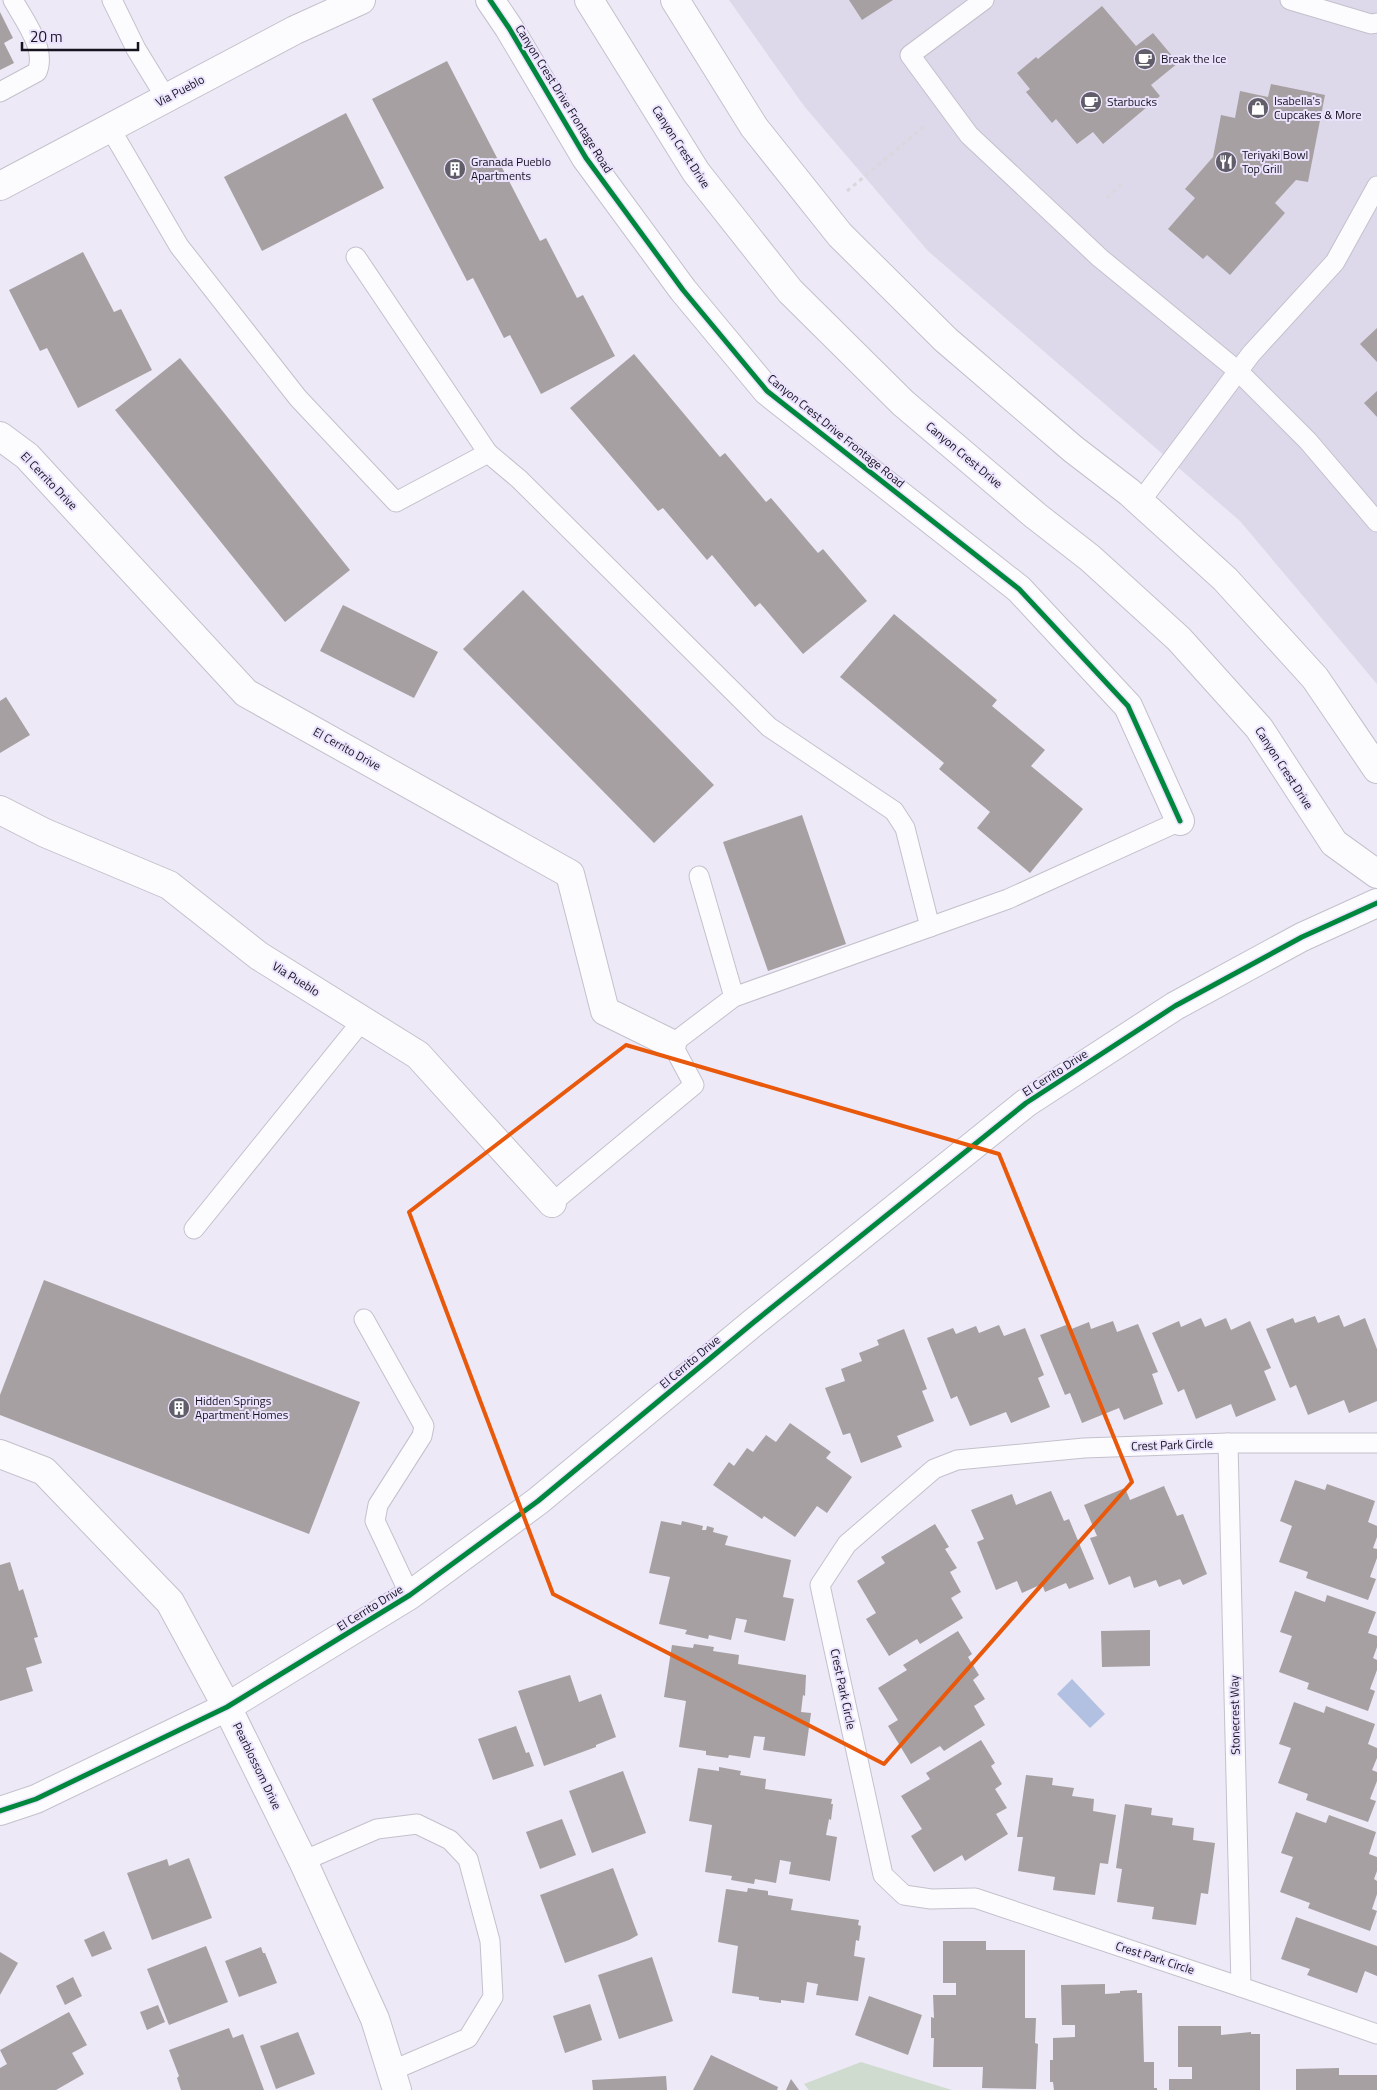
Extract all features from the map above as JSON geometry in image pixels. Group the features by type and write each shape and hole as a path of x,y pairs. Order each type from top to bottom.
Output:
{"street":[{"name":"Via Pueblo","path":"0,186 295,30 362,0"},
{"name":"Canyon Crest Drive Frontage Road","path":"490,0 509,28 586,158 683,290 761,383 767,390 1019,589 1128,706 1180,821"},
{"name":"Canyon Crest Drive","path":"590,0 696,172 790,291 903,403 1036,516 1090,558 1179,639 1259,728 1334,843 1377,874"},
{"path":"674,0 754,127 840,235 946,340 1073,449 1140,502 1225,579 1315,678 1377,769"},
{"name":"El Cerrito Drive","path":"0,436 27,456 246,693 570,874 604,1011 672,1044"},
{"name":"Via Pueblo","path":"0,810 45,833 170,885 259,956 418,1055 552,1203"},
{"name":"El Cerrito Drive","path":"0,1811 36,1799 228,1707 410,1596 538,1501 754,1322 1026,1104 1175,1006 1302,937 1377,903"},
{"name":"Pearblossom Drive","path":"0,1454 44,1471 170,1602 228,1707 304,1861 375,2019 394,2081"}],"lane":[{"path":"0,92 37,72 40,62 36,44 13,0"},
{"path":"112,0 136,49 166,98"},
{"path":"984,0 910,55 969,135 1077,236 1238,371 1308,441 1377,522"},
{"path":"1290,0 1371,24 1377,23"},
{"path":"110,128 179,246 298,398 396,502 488,453"},
{"path":"1140,502 1238,371 1335,262 1377,186"},
{"path":"356,257 488,453 519,479 769,727 894,811 905,828 930,927"},
{"path":"552,1203 694,1085 672,1044 734,997 1008,899 1180,821"},
{"path":"699,876 734,997"},
{"path":"194,1229 362,1021"},
{"path":"364,1319 424,1426 422,1436 378,1505 374,1516 410,1596"},
{"name":"Crest Park Circle","path":"1377,1443 1228,1443 1084,1448 957,1460 934,1469 847,1544 820,1585 883,1875 904,1895 931,1899 975,1898 1377,2034"},
{"name":"Stonecrest Way","path":"1228,1443 1241,1987"},
{"path":"304,1861 377,1829 417,1824 450,1840 468,1859 490,1942 493,1997 468,2038 394,2081"}],"path":[{"path":"822,212 948,107"},
{"path":"1107,198 1122,183"}],"highlighted area":[{"path":"626,1045 999,1154 1132,1482 884,1764 553,1594 409,1212"}],"shaded area":[{"path":"729,0 1377,0 1377,684 1240,521 928,251 804,106"},
{"path":"861,2062 952,2090 809,2090 804,2084"}],"water":[{"path":"1072,1679 1105,1714 1090,1728 1057,1694"}],"building":[{"path":"849,0 893,0 862,20"},
{"path":"1102,6 1136,46 1153,33 1178,63 1151,85 1160,96 1103,144 1093,132 1077,144 1056,119 1052,123 1026,92 1030,89 1017,73 1036,57 1038,59"},
{"path":"0,12 13,38 4,43 14,63 0,70"},
{"name":"Granada Pueblo Apartments","path":"447,61 540,241 546,238 577,298 583,295 615,356 541,394 510,335 504,338 473,278 467,281 372,99"},
{"path":"1271,84 1325,95 1308,182 1296,180 1275,203 1285,213 1230,275 1207,255 1203,259 1168,229 1195,198 1185,189 1213,157 1221,115 1235,118 1240,91 1268,97"},
{"path":"346,113 384,188 262,251 224,177"},
{"path":"83,252 114,312 121,309 152,370 78,408 47,348 40,351 9,290"},
{"path":"1377,328 1377,362 1360,344"},
{"path":"634,354 720,457 725,453 766,502 771,498 818,553 823,549 867,601 803,654 760,603 755,607 712,555 707,560 663,508 658,511 570,408"},
{"path":"180,358 350,570 285,622 115,410"},
{"path":"1377,391 1377,417 1364,403"},
{"path":"523,590 714,785 654,843 463,649"},
{"path":"343,605 438,652 414,698 320,651"},
{"path":"894,614 997,700 992,706 1045,750 1031,766 1083,809 1030,873 977,828 990,812 939,769 944,763 840,677"},
{"path":"6,697 30,735 0,753 0,701"},
{"path":"802,815 846,944 768,971 723,842"},
{"name":"Hidden Springs Apartment Homes","path":"44,1280 360,1402 309,1534 0,1415 0,1395"},
{"path":"1339,1315 1344,1327 1365,1318 1377,1349 1377,1401 1349,1413 1344,1400 1308,1415 1296,1385 1290,1388 1266,1329 1293,1318 1295,1323 1315,1316 1318,1323"},
{"path":"1201,1318 1205,1327 1226,1318 1231,1330 1250,1321 1271,1368 1264,1371 1276,1400 1236,1417 1231,1404 1196,1419 1184,1389 1178,1392 1152,1333 1179,1321 1181,1327"},
{"path":"1113,1321 1117,1332 1138,1324 1158,1372 1152,1374 1163,1404 1124,1420 1119,1408 1082,1423 1070,1393 1065,1395 1040,1335 1066,1325 1069,1330 1089,1322 1091,1329"},
{"path":"999,1325 1004,1336 1025,1328 1044,1375 1038,1378 1050,1407 1011,1423 1006,1412 970,1426 957,1396 951,1399 927,1338 953,1328 956,1334 976,1326 979,1333"},
{"path":"904,1329 927,1389 922,1391 934,1421 897,1436 902,1447 861,1463 850,1433 843,1435 825,1388 845,1381 841,1369 862,1361 859,1353 879,1345 877,1340"},
{"path":"790,1423 831,1452 826,1458 852,1477 827,1513 817,1506 795,1537 764,1516 762,1519 713,1485 729,1462 734,1466 747,1448 753,1452 766,1435 776,1442"},
{"path":"1295,1480 1325,1490 1327,1484 1375,1501 1368,1522 1377,1526 1377,1537 1373,1548 1377,1549 1377,1558 1370,1577 1376,1579 1368,1600 1306,1578 1308,1572 1279,1562 1292,1526 1280,1521"},
{"path":"1164,1486 1177,1516 1183,1514 1207,1574 1183,1585 1180,1579 1159,1587 1156,1580 1134,1588 1130,1576 1109,1585 1090,1538 1097,1536 1084,1505 1125,1488 1130,1500"},
{"path":"1051,1491 1064,1521 1069,1519 1094,1579 1069,1589 1066,1583 1045,1592 1042,1584 1022,1593 1017,1581 996,1590 977,1542 984,1539 971,1510 1012,1494 1016,1505"},
{"path":"661,1521 681,1525 682,1521 703,1526 702,1530 706,1530 707,1526 714,1528 713,1532 728,1536 725,1545 791,1560 783,1597 794,1599 785,1641 744,1632 747,1620 736,1618 731,1640 709,1635 708,1639 685,1634 687,1630 659,1624 670,1577 649,1573"},
{"path":"935,1524 949,1547 945,1549 957,1568 950,1572 961,1592 951,1598 963,1618 920,1644 917,1639 889,1656 866,1619 876,1613 857,1581 885,1563 881,1557"},
{"path":"10,1562 19,1591 23,1589 38,1637 34,1638 42,1663 26,1668 33,1691 0,1701 0,1565"},
{"path":"1295,1591 1325,1602 1327,1595 1376,1612 1368,1633 1377,1636 1377,1647 1373,1658 1377,1660 1377,1670 1370,1689 1375,1691 1368,1711 1307,1689 1309,1683 1279,1672 1292,1636 1280,1632"},
{"path":"1150,1630 1150,1666 1102,1667 1101,1631"},
{"path":"958,1631 972,1654 968,1657 979,1675 973,1680 985,1699 974,1706 985,1725 944,1751 940,1746 911,1764 888,1726 898,1720 878,1688 907,1670 903,1665"},
{"path":"694,1644 714,1647 713,1651 739,1655 738,1664 806,1675 805,1696 803,1695 801,1712 811,1713 805,1756 763,1750 765,1737 754,1736 750,1758 729,1755 728,1758 706,1755 706,1751 679,1747 686,1701 664,1697 672,1645 693,1648"},
{"path":"570,1675 579,1702 601,1694 616,1737 596,1745 596,1747 544,1766 518,1691"},
{"path":"1294,1702 1324,1713 1326,1706 1375,1724 1368,1744 1377,1748 1377,1758 1372,1770 1377,1772 1377,1781 1370,1799 1376,1801 1368,1822 1306,1800 1308,1794 1278,1783 1291,1748 1279,1744"},
{"path":"516,1726 526,1753 529,1752 534,1766 493,1780 478,1739"},
{"path":"981,1740 995,1763 991,1766 1002,1784 995,1789 1007,1808 996,1814 1008,1834 965,1861 962,1855 934,1872 911,1836 922,1829 901,1796 930,1779 926,1773"},
{"path":"719,1767 741,1771 740,1775 766,1779 765,1789 832,1799 831,1820 829,1819 826,1835 837,1837 830,1881 789,1874 791,1862 780,1860 776,1883 755,1879 754,1884 731,1880 732,1876 705,1872 712,1825 689,1821 698,1768 719,1771"},
{"path":"623,1771 646,1833 592,1853 569,1791"},
{"path":"1026,1775 1053,1778 1052,1785 1074,1788 1072,1796 1094,1799 1093,1811 1116,1815 1108,1864 1100,1863 1095,1895 1053,1890 1055,1877 1018,1871 1023,1837 1017,1837"},
{"path":"1125,1804 1152,1808 1151,1815 1173,1818 1172,1825 1194,1828 1193,1840 1215,1843 1208,1894 1201,1893 1196,1925 1152,1919 1154,1907 1117,1902 1122,1869 1116,1868"},
{"path":"1296,1812 1326,1823 1329,1815 1376,1832 1369,1854 1377,1857 1377,1871 1374,1879 1377,1881 1377,1894 1372,1909 1377,1911 1370,1931 1308,1908 1310,1903 1280,1892 1293,1857 1281,1853"},
{"path":"562,1819 576,1855 540,1869 526,1832"},
{"path":"189,1858 212,1918 152,1940 127,1873 167,1859 169,1866"},
{"path":"613,1868 638,1935 565,1963 540,1895"},
{"path":"748,1888 768,1891 768,1895 793,1899 791,1910 859,1920 858,1925 861,1926 859,1941 856,1940 854,1956 865,1958 858,2001 816,1995 818,1984 807,1982 804,2003 781,2000 781,2003 759,2000 759,1997 732,1993 738,1946 718,1942 726,1889 747,1892"},
{"path":"1296,1917 1377,1946 1377,1976 1365,1971 1357,1993 1307,1975 1310,1969 1281,1959"},
{"path":"104,1931 112,1949 92,1957 84,1940"},
{"path":"943,1941 986,1941 986,1950 1025,1950 1025,2018 1036,2018 1035,2043 1038,2044 1036,2089 982,2088 983,2067 933,2067 934,2038 931,2038 931,2017 934,2018 933,1995 956,1995 956,1983 943,1983"},
{"path":"206,1946 228,2002 169,2025 147,1969"},
{"path":"261,1947 277,1983 239,1997 225,1961"},
{"path":"0,1952 18,1963 0,1995"},
{"path":"652,1957 673,2021 619,2039 598,1975"},
{"path":"73,1977 82,1996 65,2005 56,1986"},
{"path":"1105,1984 1105,1994 1137,1990 1137,1993 1142,1993 1144,2062 1154,2062 1154,2088 1157,2088 1157,2090 1054,2090 1053,2082 1050,2082 1053,2038 1075,2037 1075,2025 1062,2025 1061,1985"},
{"path":"869,1996 922,2015 908,2055 855,2035"},
{"path":"590,2004 602,2040 565,2053 553,2016"},
{"path":"158,2005 165,2022 147,2030 140,2012"},
{"path":"69,2012 87,2045 72,2053 84,2074 56,2090 0,2090 0,2068 7,2064 0,2050"},
{"path":"1178,2026 1221,2026 1221,2035 1251,2032 1251,2034 1260,2034 1260,2090 1169,2090 1169,2079 1192,2079 1192,2067 1178,2067"},
{"path":"229,2028 233,2038 243,2034 264,2090 181,2090 177,2078 179,2076 169,2050"},
{"path":"298,2032 315,2074 276,2089 260,2046"},
{"path":"711,2055 778,2087 777,2090 693,2090"},
{"path":"1339,2068 1339,2075 1377,2075 1377,2090 1296,2090 1296,2069"},
{"path":"666,2076 667,2090 593,2090 592,2080"},
{"path":"791,2079 799,2090 786,2090"}],"cycle path":[{"path":"490,0 509,28 586,158 683,290 767,391 1019,589 1128,706 1180,821"},
{"path":"0,1811 36,1799 227,1707 410,1595 538,1501 754,1322 1026,1103 1175,1006 1302,937 1377,903"}],"place":[{"name":"Break the Ice","path":"1145,59"},
{"name":"Starbucks","path":"1091,102"},
{"name":"Isabella's Cupcakes & More","path":"1258,108"},
{"name":"Teriyaki Bowl Top Grill","path":"1226,162"},
{"name":"Granada Pueblo Apartments","path":"455,169"},
{"name":"Hidden Springs Apartment Homes","path":"179,1408"}]}
